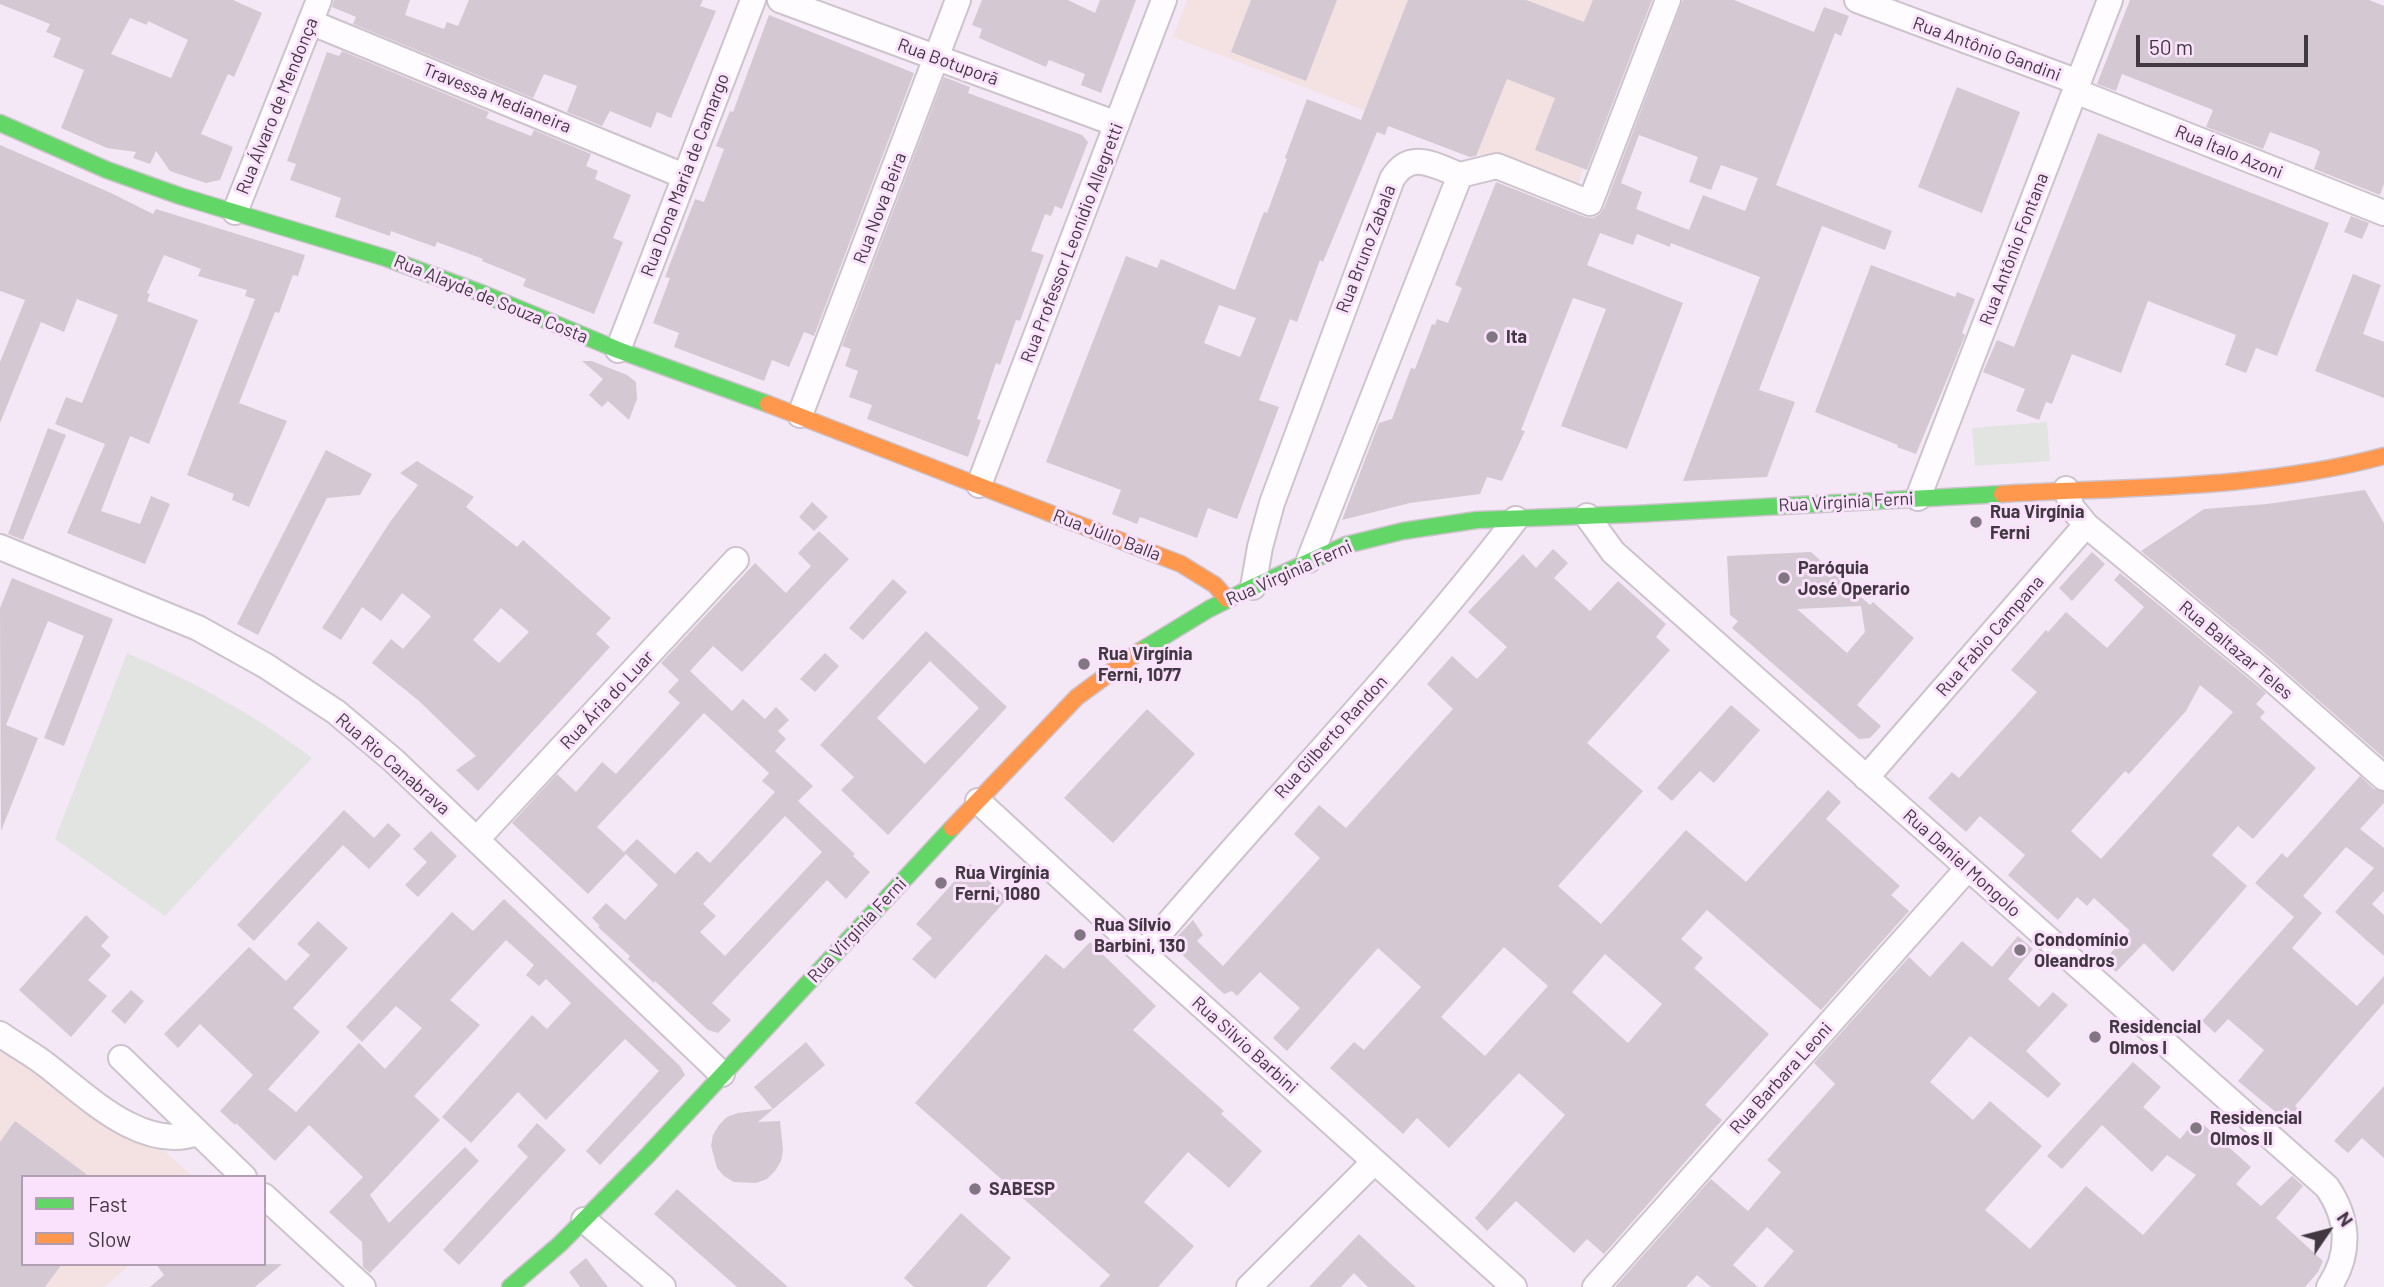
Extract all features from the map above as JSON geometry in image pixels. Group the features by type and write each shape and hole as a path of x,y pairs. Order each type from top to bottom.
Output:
{"street":[{"name":"Rua Dona Maria de Camargo","path":"618,350 752,0"},
{"name":"Rua Botuporã","path":"780,0 1117,124"},
{"name":"Rua Nova Beira","path":"800,415 958,0"},
{"name":"Rua Professor Leonídio Allegretti","path":"979,485 1164,0"},
{"path":"1309,560 1460,175 1497,166 1590,203 1668,0"},
{"name":"Rua Antônio Gandini","path":"1857,0 2077,86"},
{"name":"Rua Antônio Fontana","path":"1919,498 2109,0"},
{"name":"Travessa Medianeira","path":"314,11 684,176"},
{"name":"Rua Álvaro de Mendonça","path":"235,212 314,11"},
{"name":"Rua Ítalo Azoni","path":"2077,86 2384,213"},
{"name":"Rua Alayde de Souza Costa","path":"0,123 107,170 180,196 386,258 481,293 618,350 800,415 979,485"},
{"name":"Rua Bruno Zabala","path":"1252,587 1272,503 1392,179 1399,167 1412,161 1460,175"},
{"name":"Rua Virginía Ferni","path":"510,1287 584,1220 1077,698 1121,663 1227,599 1309,560 1346,545 1404,531 1477,520 2181,484 2266,477 2358,463 2384,456"},
{"name":"Rua Júlio Balla","path":"979,485 1181,564 1215,585 1227,599"},
{"path":"2066,489 2072,508 2086,525"},
{"name":"Rua Daniel Mongolo","path":"1587,516 1613,552 2327,1187 2339,1205 2345,1232 2343,1258 2329,1287"},
{"name":"Rua Gilberto Randon","path":"1143,953 1408,651 1516,519"},
{"name":"Rua Fabio Campana","path":"1866,778 2086,525"},
{"name":"Rua Baltazar Teles","path":"2086,525 2265,673 2384,778"},
{"name":"Rua Rio Canabrava","path":"0,547 198,628 266,666 336,712 393,760 722,1074"},
{"name":"Rua Ária do Luar","path":"477,839 736,560"},
{"name":"Rua Silvio Barbini","path":"978,801 1514,1287"},
{"name":"Rua Barbara Leoni","path":"1595,1287 1968,868"},
{"path":"0,1034 44,1063 110,1114 131,1125 174,1137 197,1133"},
{"path":"121,1058 242,1175"},
{"path":"1250,1287 1374,1161"},
{"path":"266,1198 363,1287"},
{"path":"584,1220 663,1287"}],"shaded area":[{"path":"1187,0 1648,0 1575,191 1173,37"},
{"path":"2047,422 2050,461 1975,466 1972,428"},
{"path":"127,653 223,700 312,758 165,916 55,839"},
{"path":"0,1043 122,1131 166,1152 191,1175 21,1175 21,1266 129,1266 104,1287 0,1287"}],"building":[{"path":"0,0 233,0 262,13 234,77 228,74 201,134 233,147 220,180 206,183 170,171 156,151 150,164 133,158 136,152 107,148 61,128 84,70 53,57 61,38 46,32 50,24 0,4","holes":["130,18 147,25 148,21 188,40 171,78 111,54"]},
{"path":"334,0 410,0 405,15 444,29 447,22 458,26 469,0 703,0 700,6 716,11 671,118 657,112 651,128 610,111 602,126 567,112 577,86 544,74 533,98 353,24 356,17 332,7"},
{"path":"982,0 1068,0 1095,13 1100,0 1136,0 1101,93 1081,85 1085,74 1049,60 1046,67 979,38 982,29 972,25"},
{"path":"1251,0 1337,0 1306,81 1231,52"},
{"path":"1408,0 1526,0 1584,22 1593,0 1652,0 1587,170 1535,150 1555,98 1507,79 1476,156 1470,157 1388,126 1385,135 1377,132 1323,262 1320,260 1297,322 1290,319 1259,400 1279,407 1237,519 1208,508 1197,538 1140,517 1137,524 1112,514 1121,490 1046,462 1126,256 1157,268 1161,259 1235,290 1264,212 1267,213 1307,99 1361,120","holes":["1219,305 1256,318 1240,357 1204,343"]},
{"path":"1683,0 1734,0 1814,32 1824,7 1849,16 1841,36 1835,33 1776,185 1892,231 1885,250 1822,226 1759,390 1795,402 1767,477 1683,481 1760,277 1671,243 1670,247 1637,234 1633,245 1600,233 1587,265 1683,303 1627,449 1561,426 1606,309 1573,298 1521,430 1525,431 1502,481 1487,477 1480,494 1410,503 1342,520 1379,423 1392,419 1411,368 1415,369 1432,324 1435,325 1437,319 1448,323 1462,288 1455,285 1496,182 1585,217 1593,218 1604,208","holes":["1639,135 1698,157 1689,182 1711,190 1721,165 1758,178 1745,211 1703,195 1689,230 1636,209 1642,192 1621,183"]},
{"path":"2130,0 2369,0 2384,6 2384,184 2380,195 2314,169 2320,152 2316,149 2270,132 2263,149 2206,127 2213,110 2122,74 2116,91 2097,84"},
{"path":"769,15 914,73 814,336 804,332 789,367 772,360 764,381 674,347 679,333 653,323 670,278 665,277 695,199 704,202 724,149 716,146 730,111 733,112"},
{"path":"342,51 489,112 486,118 531,136 534,130 591,154 586,166 598,171 595,179 631,195 613,238 623,242 594,314 523,286 526,279 482,261 483,259 437,242 435,247 391,231 390,236 335,217 341,198 290,180 296,164 287,161 327,52 339,56"},
{"path":"944,77 970,87 968,93 1082,135 1088,142 1062,209 1055,206 1051,216 1045,214 1031,251 1044,255 1020,321 1016,320 1000,365 996,363 977,419 981,420 968,457 867,419 872,405 849,397 858,371 845,366 851,349 842,346"},
{"path":"1957,87 2020,112 1982,213 1918,187"},
{"path":"2098,133 2329,223 2277,356 2256,348 2246,373 2225,365 2236,335 2148,301 2121,373 2072,354 2052,404 2046,402 2039,420 2016,411 2025,389 1983,372 1997,340 2014,347"},
{"path":"0,145 153,214 156,209 305,255 298,276 293,275 279,313 275,312 239,403 287,421 249,507 232,500 234,494 187,475 255,299 245,296 247,290 198,276 201,269 164,255 147,293 150,294 147,301 198,320 149,444 130,436 101,511 140,524 151,496 170,504 145,564 67,533 105,444 55,424 66,397 82,403 118,315 77,299 64,332 41,322 0,423 0,362 25,300 0,291"},
{"path":"2351,216 2369,223 2362,239 2344,232"},
{"path":"1871,265 1955,297 1957,292 1975,299 1962,333 1965,335 1916,454 1815,412"},
{"path":"2353,274 2381,285 2363,334 2384,342 2384,398 2315,371"},
{"path":"582,361 592,361 627,375 636,382 637,399 629,420 608,401 602,407 589,395 603,379"},
{"path":"48,428 66,435 23,540 8,534"},
{"path":"326,450 372,474 360,495 327,498 258,635 237,624"},
{"path":"417,461 474,497 466,507 517,547 523,540 611,618 596,634 610,647 478,791 456,770 476,756 419,701 372,663 391,639 403,649 431,616 402,593 381,621 362,607 341,640 322,628 390,522 418,485 400,473","holes":["501,608 529,632 499,663 473,640"]},
{"path":"2365,490 2384,523 2384,758 2275,662 2141,551 2204,509 2267,504"},
{"path":"812,502 828,517 814,531 799,517"},
{"path":"819,531 849,559 742,672 713,646 690,671 732,711 743,699 765,719 776,707 789,720 778,731 786,739 775,751 813,786 798,801 855,854 853,856 870,872 846,899 827,880 712,1003 731,1020 718,1033 708,1030 655,981 654,983 628,959 630,956 598,927 600,926 592,918 606,903 625,920 658,885 626,854 588,894 512,823 557,774 576,792 602,762 616,774 680,703 668,692 679,680 661,663 755,563 786,593 811,566 798,553","holes":["704,713 769,773 762,781 775,792 710,863 697,851 675,874 637,839 624,852 626,854 597,827","785,816 822,852 725,956 700,932 716,916 703,904"]},
{"path":"1553,549 1568,563 1554,578 1590,611 1618,581 1666,624 1656,637 1670,650 1587,743 1643,791 1558,886 1601,924 1686,830 1746,882 1828,790 1841,802 1826,819 1900,886 1891,895 1909,911 1821,1010 1707,910 1681,939 1703,958 1694,968 1769,1034 1705,1105 1722,1120 1604,1254 1587,1239 1574,1253 1516,1201 1487,1231 1475,1218 1565,1115 1519,1073 1449,1148 1417,1118 1403,1134 1330,1068 1354,1042 1364,1050 1421,987 1378,948 1287,1051 1273,1038 1300,1008 1260,972 1237,996 1232,991 1224,994 1178,951 1185,944 1177,937 1193,920 1203,935 1197,941 1223,966 1320,858 1294,834 1319,805 1346,828 1453,709 1427,684 1452,656 1477,679 1507,647 1468,612 1523,554 1536,568","holes":["1504,947 1548,986 1485,1056 1441,1017","1605,954 1662,1004 1628,1043 1572,992"]},
{"path":"1811,552 1870,605 1873,602 1914,638 1857,705 1881,726 1870,738 1859,739 1732,628 1738,621 1730,615 1727,556","holes":["1861,606 1865,632 1847,653 1797,609"]},
{"path":"2092,552 2105,564 2072,601 2059,588"},
{"path":"2120,573 2266,693 2256,704 2265,712 2260,718 2316,768 2253,839 2238,826 2212,855 2247,886 2173,972 2144,943 2116,972 2104,961 2130,931 2094,898 2087,906 2077,897 2058,920 2008,875 2025,855 1980,816 1966,832 1928,798 1952,772 1959,778 2037,692 2011,670 2046,630 2048,632 2066,612 2107,648 2144,607 2114,580","holes":["2200,685 2233,712 2101,859 2071,831 2125,771 2129,774 2186,711"]},
{"path":"12,578 113,619 64,746 44,738 84,636 48,621 6,725 38,738 1,831 0,608"},
{"path":"893,579 907,592 863,640 849,628"},
{"path":"926,631 1007,707 888,835 841,790 854,777 820,745","holes":["930,661 979,708 925,764 877,718"]},
{"path":"825,653 839,666 815,692 800,679"},
{"path":"1731,705 1760,730 1714,783 1700,771 1672,801 1657,788"},
{"path":"1147,709 1195,754 1113,843 1064,798"},
{"path":"2360,776 2374,789 2384,792 2384,803 2360,829 2384,848 2384,891 2372,904 2384,915 2384,956 2335,912 2374,868 2346,847 2303,896 2322,913 2292,948 2357,1006 2384,976 2384,1003 2295,1106 2304,1114 2289,1123 2238,1081 2264,1050 2228,1019 2215,1033 2202,1021 2294,917 2255,883 2282,853 2287,858"},
{"path":"344,810 374,838 388,823 401,835 369,869 343,845 254,941 237,925"},
{"path":"431,831 457,856 418,897 405,885 427,862 413,849"},
{"path":"970,864 1008,898 935,979 912,959 932,938 916,924"},
{"path":"504,899 680,1066 685,1075 600,1165 586,1151 659,1071 625,1039 546,1120 518,1092 471,1143 442,1117 532,1015 547,1029 571,1003 546,979 539,986 526,975 534,965 506,940 450,1000 480,1025 414,1096 440,1120 370,1195 389,1223 465,1147 479,1161 370,1273 363,1267 362,1242 329,1212 363,1177 309,1125 275,1161 220,1111 253,1075 200,1024 178,1048 164,1034 249,947 286,981 310,955 297,944 318,921 348,948 293,1008 320,1032 268,1089 296,1112 359,1043 385,1069 422,1028 396,1006 362,1042 346,1027 452,912 473,931"},
{"path":"86,915 109,937 101,946 111,955 88,980 107,996 71,1037 19,990"},
{"path":"2018,936 2033,949 2008,979 2039,1007 2053,992 2068,1005 2026,1051 2061,1084 2048,1098 1970,1036 1930,1082 1973,1120 1990,1101 2042,1146 1985,1210 2030,1249 2086,1186 2143,1235 2196,1175 2167,1155 2152,1172 2102,1125 2062,1169 2047,1156 2133,1062 2161,1087 2143,1107 2180,1139 2197,1119 2251,1167 2236,1184 2261,1206 2292,1176 2303,1186 2276,1218 2323,1261 2318,1272 2305,1287 1763,1287 1794,1251 1767,1227 1733,1265 1758,1287 1711,1287 1697,1275 1686,1287 1615,1287 1711,1179 1748,1211 1781,1172 1767,1160 1835,1084 1814,1063 1909,957 1930,977 1962,941 1992,967"},
{"path":"1090,942 1156,1006 1133,1030 1224,1111 1221,1114 1262,1151 1229,1188 1188,1152 1144,1202 1194,1246 1158,1287 1099,1287 1110,1275 915,1103 1046,954 1064,969"},
{"path":"131,990 144,1001 125,1024 111,1011"},
{"path":"806,1042 825,1065 758,1122 780,1121 783,1150 781,1161 767,1179 756,1183 734,1182 717,1168 711,1146 713,1135 727,1117 773,1109 754,1087"},
{"path":"2384,1086 2384,1158 2362,1138 2348,1153 2334,1141"},
{"path":"15,1121 87,1175 21,1175 21,1266 61,1266 45,1287 0,1287 0,1142"},
{"path":"537,1123 566,1150 459,1265 443,1250 528,1157 517,1146"},
{"path":"677,1189 788,1287 737,1287 654,1214"},
{"path":"961,1213 1011,1258 986,1287 914,1287 904,1278"},
{"path":"1359,1234 1416,1287 1368,1287 1354,1273 1341,1287 1309,1287"},
{"path":"586,1258 608,1287 580,1287 569,1272"},
{"path":"282,1264 255,1287 150,1287 164,1275 157,1266"}],"traffic: fast":[{"path":"0,123 107,170 180,196 386,258 481,293 618,350 768,404"},
{"path":"1140,651 1209,609 1253,587 1346,545 1403,531 1477,520 2002,494"},
{"path":"510,1287 560,1244 647,1156 952,828"}],"traffic: slow":[{"path":"768,404 1181,564 1215,585 1227,599"},
{"path":"2002,494 2243,481 2338,467 2384,456"},
{"path":"952,828 1077,697 1140,651"}],"place":[{"name":"Ita","path":"1492,337"},
{"name":"Rua Virgínia Ferni","path":"1976,522"},
{"name":"Paróquia José Operario","path":"1784,578"},
{"name":"Rua Virgínia Ferni, 1077","path":"1084,664"},
{"name":"Rua Virgínia Ferni, 1080","path":"941,883"},
{"name":"Rua Sílvio Barbini, 130","path":"1080,935"},
{"name":"Condomínio Oleandros","path":"2020,950"},
{"name":"Residencial Olmos I","path":"2095,1037"},
{"name":"Residencial Olmos II","path":"2196,1128"},
{"name":"SABESP","path":"975,1189"}]}
